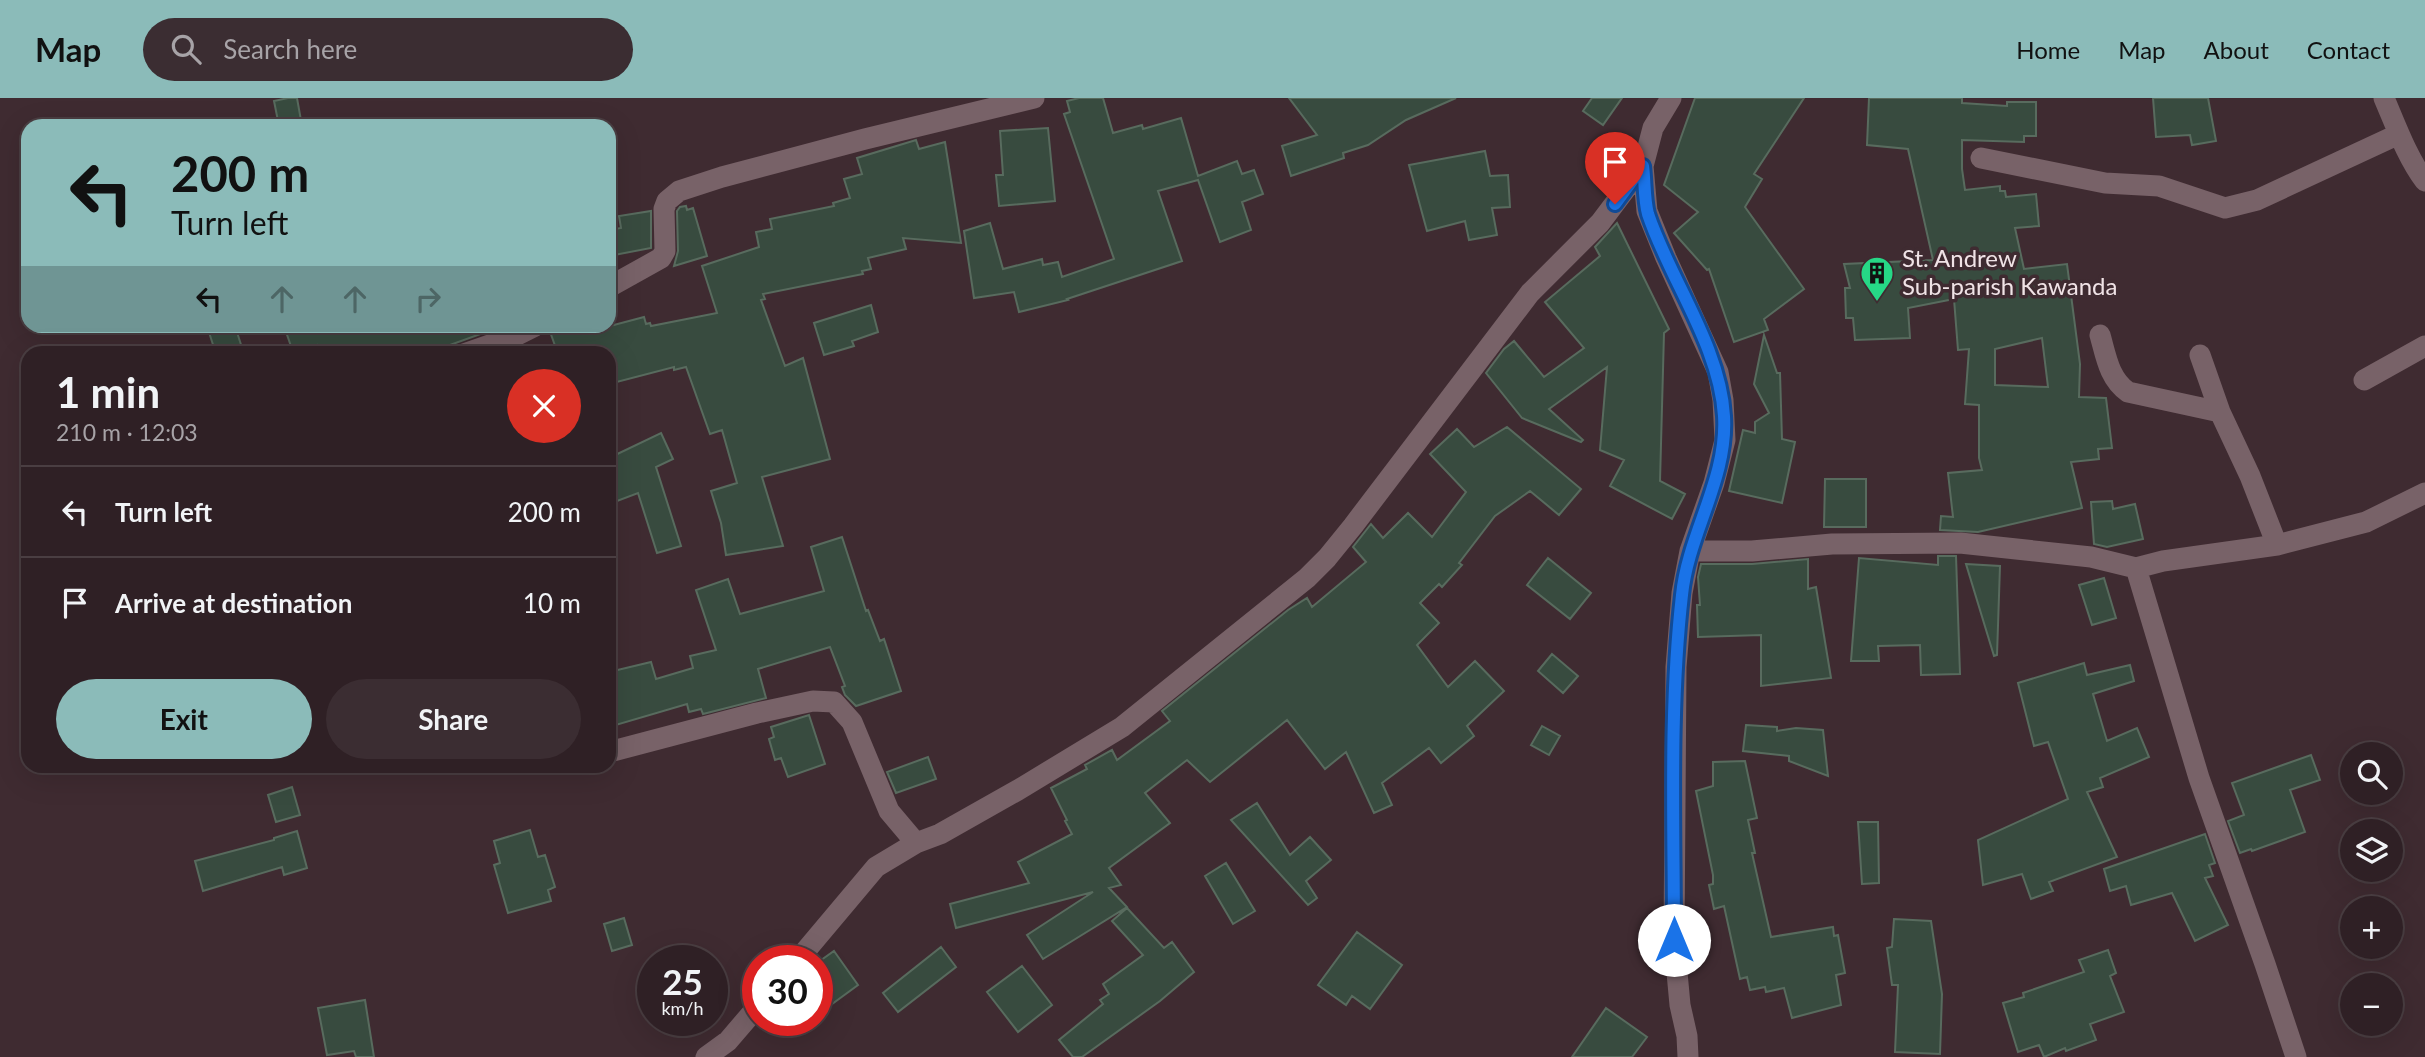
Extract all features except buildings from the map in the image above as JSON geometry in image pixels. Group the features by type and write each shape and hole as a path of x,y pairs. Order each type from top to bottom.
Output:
{"street":[{"path":"616,283 661,258 665,251 664,209 667,201 679,191 865,139 1034,98"},
{"path":"1671,98 1653,128 1643,166 1647,211 1718,372 1723,400 1725,440 1714,483 1690,551 1682,593 1676,667 1674,940 1688,1057"},
{"path":"2384,98 2417,171 2425,181"},
{"path":"1981,158 2105,183 2159,186 2225,208 2257,200 2399,134"},
{"path":"810,945 876,867 1018,790 1122,727 1307,578 1345,537 1530,293 1600,223 1643,166"},
{"path":"487,346 521,333"},
{"path":"2100,335 2113,377 2119,386 2128,392 2220,412"},
{"path":"2364,380 2425,346"},
{"path":"2200,355 2220,412 2250,476 2277,545"},
{"path":"1690,551 1752,551 1832,544 1960,543 2091,557 2136,568 2164,561 2277,545 2366,522 2425,493"},
{"path":"2136,568 2199,778 2296,1057"},
{"path":"616,750 757,713 813,701 834,702 852,722 889,811 916,843"},
{"path":"706,1057 728,1041 742,1025"}],"place":[{"name":"St. Andrew Sub-parish Kawanda","path":"1877,303"}],"route":[{"path":"1615,204 1643,166 1647,211 1718,372 1723,400 1725,440 1714,483 1690,551 1682,593 1676,667 1674,940"}]}
